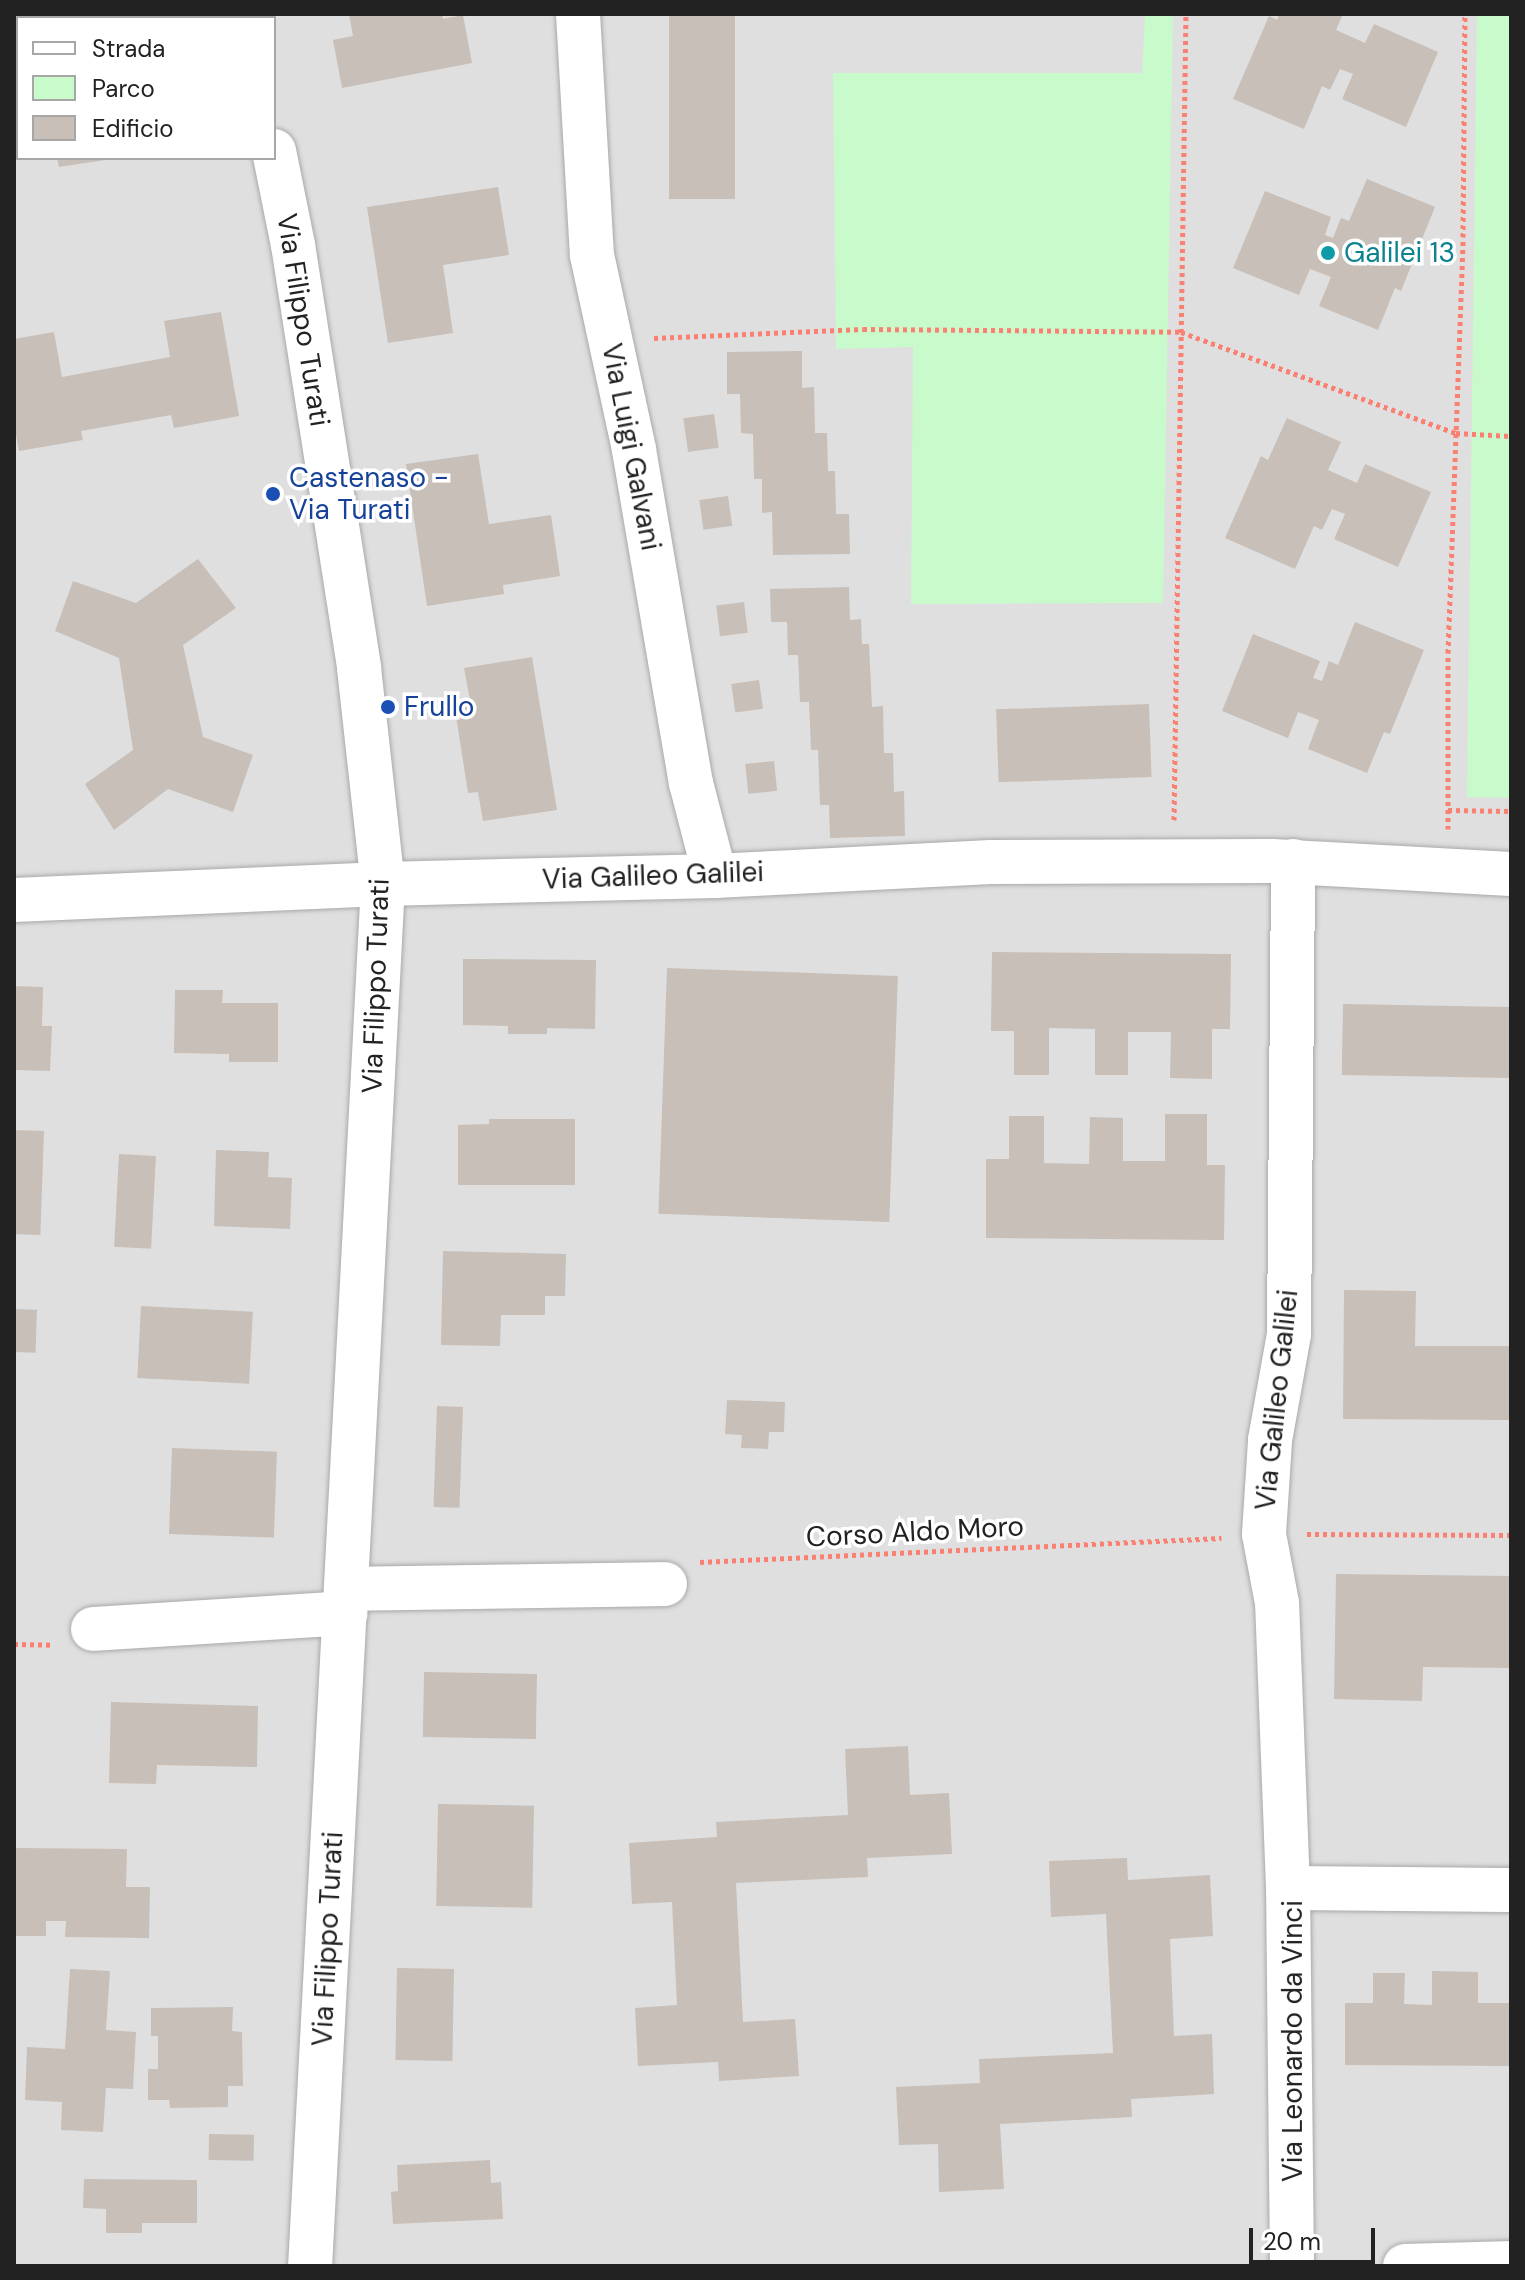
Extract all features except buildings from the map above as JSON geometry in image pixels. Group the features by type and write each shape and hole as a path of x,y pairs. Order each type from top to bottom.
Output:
{"street":[{"name":"Via Luigi Galvani","path":"578,14 592,255 634,450 691,783 715,876"},
{"name":"Via Filippo Turati","path":"276,160 293,245 359,668 383,884 310,2266"},
{"name":"Via Galileo Galilei","path":"14,900 383,884 715,876 991,862 1293,861 1511,874"},
{"name":"Via Galileo Galilei","path":"1288,1888 1277,1603 1264,1534 1270,1440 1289,1334 1293,861"},
{"path":"93,1629 346,1601 665,1584"},
{"name":"Via Leonardo da Vinci","path":"1292,2266 1288,1888 1511,1890"},
{"path":"1405,2266 1511,2263"}],"path":[{"path":"1173,861 1186,14"},
{"path":"1448,870 1448,653 1463,237 1465,14"},
{"path":"610,340 863,329 1181,332 1456,433 1511,436"},
{"path":"1448,810 1511,811"},
{"name":"Corso Aldo Moro","path":"665,1584 693,1563 1264,1534 1511,1535"}],"shaded area":[{"path":"14,14 1511,14 1511,2266 14,2266"}],"green space":[{"path":"1145,14 1173,14 1163,603 911,604 913,347 836,349 833,73 1142,73"},
{"path":"1477,14 1511,14 1511,798 1467,797"}],"place":[{"name":"Galilei 13","path":"1328,253"},
{"name":"Castenaso - Via Turati","path":"273,494"},
{"name":"Frullo","path":"388,707"}]}
